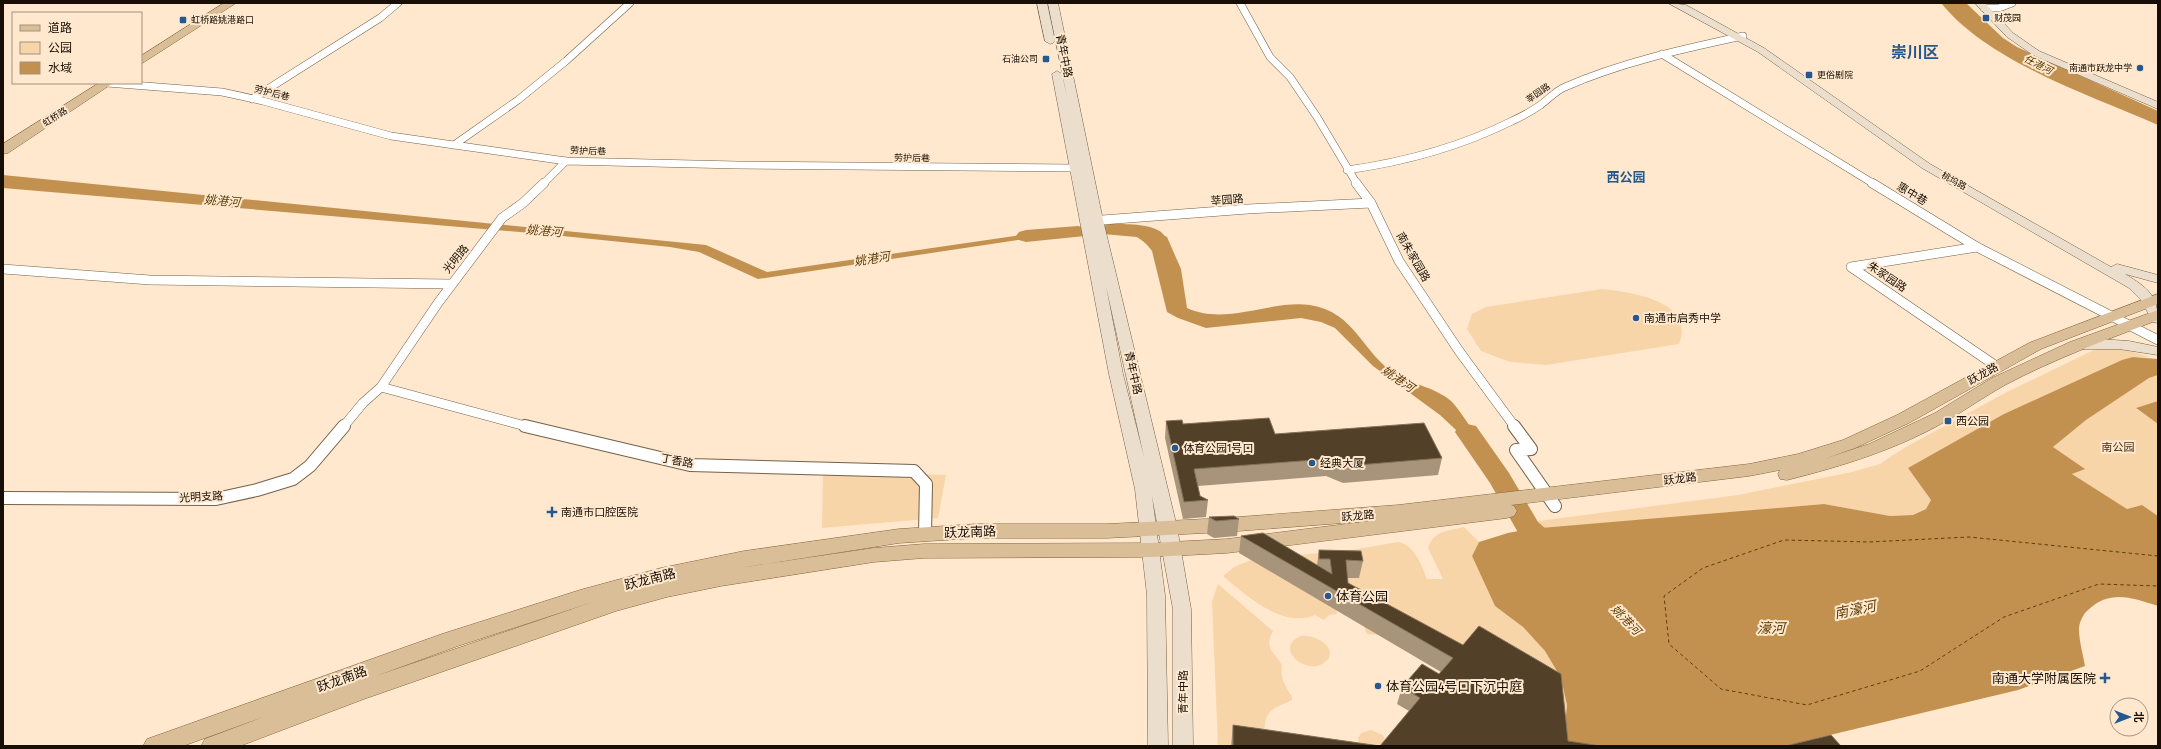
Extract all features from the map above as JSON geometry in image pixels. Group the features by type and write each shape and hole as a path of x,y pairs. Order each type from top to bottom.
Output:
{"main road":[{"path":"142,51 219,3"},
{"path":"142,60 231,3"},
{"name":"青年中路","path":"1042,3 1075,168 1091,220 1158,527 1161,550 1182,609 1183,746"},
{"name":"青年中路","path":"1053,3 1116,374 1143,489 1158,527"},
{"name":"桃坞路","path":"1673,3 1740,36"},
{"name":"桃坞路","path":"1685,4 1761,50 1874,131 1926,166 2134,285 2148,298 2156,311"},
{"path":"1982,6 2010,35 2036,53 2158,106"},
{"name":"虹桥路","path":"3,140 90,84"},
{"name":"虹桥路","path":"3,150 105,84"},
{"path":"2060,242 2122,270 2158,279"},
{"name":"跃龙路","path":"1543,501 1749,470 1800,460 1849,444 1903,419 1996,366 2035,346 2113,316 2156,311"},
{"name":"跃龙路","path":"1161,550 1227,546 1486,508 1776,476 1840,461 1875,448 1941,417 1998,382 2076,345 2130,326 2156,311"},
{"path":"2076,345 2099,342 2142,347 2158,351"},
{"name":"跃龙路","path":"1158,527 1486,508"},
{"name":"跃龙南路","path":"155,746 450,640 609,589 668,574 736,560 871,538 976,531 1107,531 1158,527"},
{"name":"跃龙南路","path":"214,746 489,646 613,604 721,578 874,555 1001,550 1161,550"},
{"name":"青年中路","path":"1158,746 1156,595 1161,550"}],"street":[{"path":"252,98 380,18 398,3"},
{"path":"454,145 518,100 630,3"},
{"name":"南朱家园路","path":"1240,3 1270,57 1290,77 1317,117 1347,170 1371,204 1399,261 1459,350 1531,449 1516,450 1543,501"},
{"path":"1982,6 1999,8 2012,3"},
{"name":"莘园路","path":"1347,170 1379,166 1423,157 1483,134 1534,109 1561,89 1634,61 1740,36"},
{"name":"惠中巷","path":"1662,54 1977,248 2158,340"},
{"name":"劳护后巷","path":"120,84 222,92 252,98 390,136 566,161 776,166 1075,168"},
{"name":"光明路","path":"381,387 452,284 492,234 502,218 523,202 566,161"},
{"name":"莘园路","path":"1091,220 1248,209 1371,204"},
{"name":"朱家园路","path":"1977,248 1851,267 1996,366"},
{"path":"3,270 150,280 452,284"},
{"name":"光明支路","path":"3,498 216,498 257,490 293,479 310,466 363,403 381,387"},
{"name":"丁香路","path":"381,387 488,417 690,465 914,471 926,484 924,509 926,534"}],"green space":[{"path":"1602,289 1644,296 1670,308 1678,318 1682,329 1679,344 1546,365 1510,362 1481,351 1467,329 1472,314 1486,307"},
{"path":"2102,346 2116,347 2150,357 2133,357 1909,469 1931,500 1926,509 1913,515 1890,516 1824,504 1536,529 1531,522 1738,495 1852,472 1880,464 1904,448 2007,392"},
{"name":"南公园","path":"2158,375 2158,401 2136,409 2158,424 2158,516 2142,505 2127,509 2072,474 2084,469 2053,447 2086,420 2149,378"},
{"path":"823,471 946,475 938,518 822,528"},
{"name":"体育公园","path":"1464,527 1479,542 1472,556 1495,606 1523,627 1545,651 1561,678 1567,705 1563,725 1446,672 1382,635 1367,634 1363,624 1353,615 1347,572 1332,572 1337,614 1329,615 1324,620 1315,615 1303,618 1278,614 1253,600 1223,576 1234,567 1251,560 1358,549 1398,542 1409,547 1417,556 1427,579 1443,579 1428,548 1438,534"},
{"path":"1218,584 1273,631 1269,642 1270,646 1273,653 1282,665 1282,678 1292,697 1292,700 1277,707 1268,714 1265,724 1265,746 1218,746 1212,602"},
{"path":"1301,636 1314,638 1326,645 1330,654 1328,659 1322,664 1315,666 1307,665 1294,658 1290,646 1293,641"},
{"path":"1371,730 1383,735 1388,746 1359,746 1358,738 1361,733"}],"water":[{"name":"任港河","path":"1941,3 1966,3 2003,38 2017,47 2158,111 2158,125 2072,89 2013,60 1985,43 1961,24"},
{"path":"3,175 706,245 767,272 1056,230 1058,234 758,279 699,252 670,247 543,234 3,188"},
{"path":"1122,226 1150,228 1167,237 1181,269 1187,308 1202,313 1232,314 1295,304 1310,305 1326,309 1338,316 1349,325 1385,366 1397,375 1439,393 1451,401 1516,486 1440,415 1373,366 1335,328 1321,322 1301,318 1206,328 1178,318 1167,312 1152,251 1140,239 1125,232"},
{"name":"濠河","path":"2133,357 2158,359 2158,375 2149,378 2086,420 2053,447 2085,469 2072,474 2127,509 2142,505 2158,516 2158,606 2139,600 2122,597 2113,597 2097,603 2084,614 2079,627 2085,666 2018,690 1784,746 1563,746 1567,705 1561,678 1545,651 1523,627 1495,606 1472,556 1479,542 1508,533 1529,529 1824,504 1890,516 1913,515 1926,509 1931,500 1908,468 2004,414 2122,360"},
{"path":"2158,401 2158,424 2136,408"}],"building":[{"path":"1269,418 1275,434 1424,423 1442,458 1346,466 1328,459 1194,469 1200,496 1208,500 1184,502 1166,421 1182,420 1183,424"},
{"path":"1234,516 1239,519 1216,521 1209,517"},
{"name":"体育公园","path":"1263,533 1332,574 1330,559 1319,559 1319,550 1361,551 1363,561 1346,560 1348,583 1463,645 1479,626 1561,674 1568,741 1601,746 1380,746 1420,698 1402,687 1422,664 1439,674 1453,658 1241,536"},
{"path":"1233,725 1380,746 1233,746"},
{"path":"1831,735 1841,746 1785,746"}],"waterway":[{"name":"姚港河","path":"1110,230 1137,231 1154,235"},
{"name":"姚港河","path":"1026,236 1078,232"},
{"name":"姚港河","path":"1467,432 1500,479 1529,529 1552,550"}],"ferry route":[{"path":"2158,556 1969,537 1869,542 1784,540 1703,568 1664,596 1669,644 1721,689 1807,705 1920,671 2004,617 2099,584 2158,586"}],"place":[{"name":"财茂园","path":"1986,18"},
{"name":"虹桥路姚港路口","path":"183,20"},
{"name":"石油公司","path":"1046,59"},
{"name":"南通市跃龙中学","path":"2140,68"},
{"name":"更俗剧院","path":"1809,75"},
{"name":"南通市启秀中学","path":"1636,318"},
{"name":"西公园","path":"1948,421"},
{"name":"体育公园1号口","path":"1175,448"},
{"name":"经典大厦","path":"1312,463"},
{"name":"南通市口腔医院","path":"552,512"},
{"name":"体育公园","path":"1328,596"},
{"name":"南通大学附属医院","path":"2105,678"},
{"name":"体育公园4号口下沉中庭","path":"1378,686"}],"district":[{"name":"崇川区","path":"1915,52"},
{"name":"西公园","path":"1626,177"}],"water label":[{"name":"南濠河","path":"1855,610"}]}
